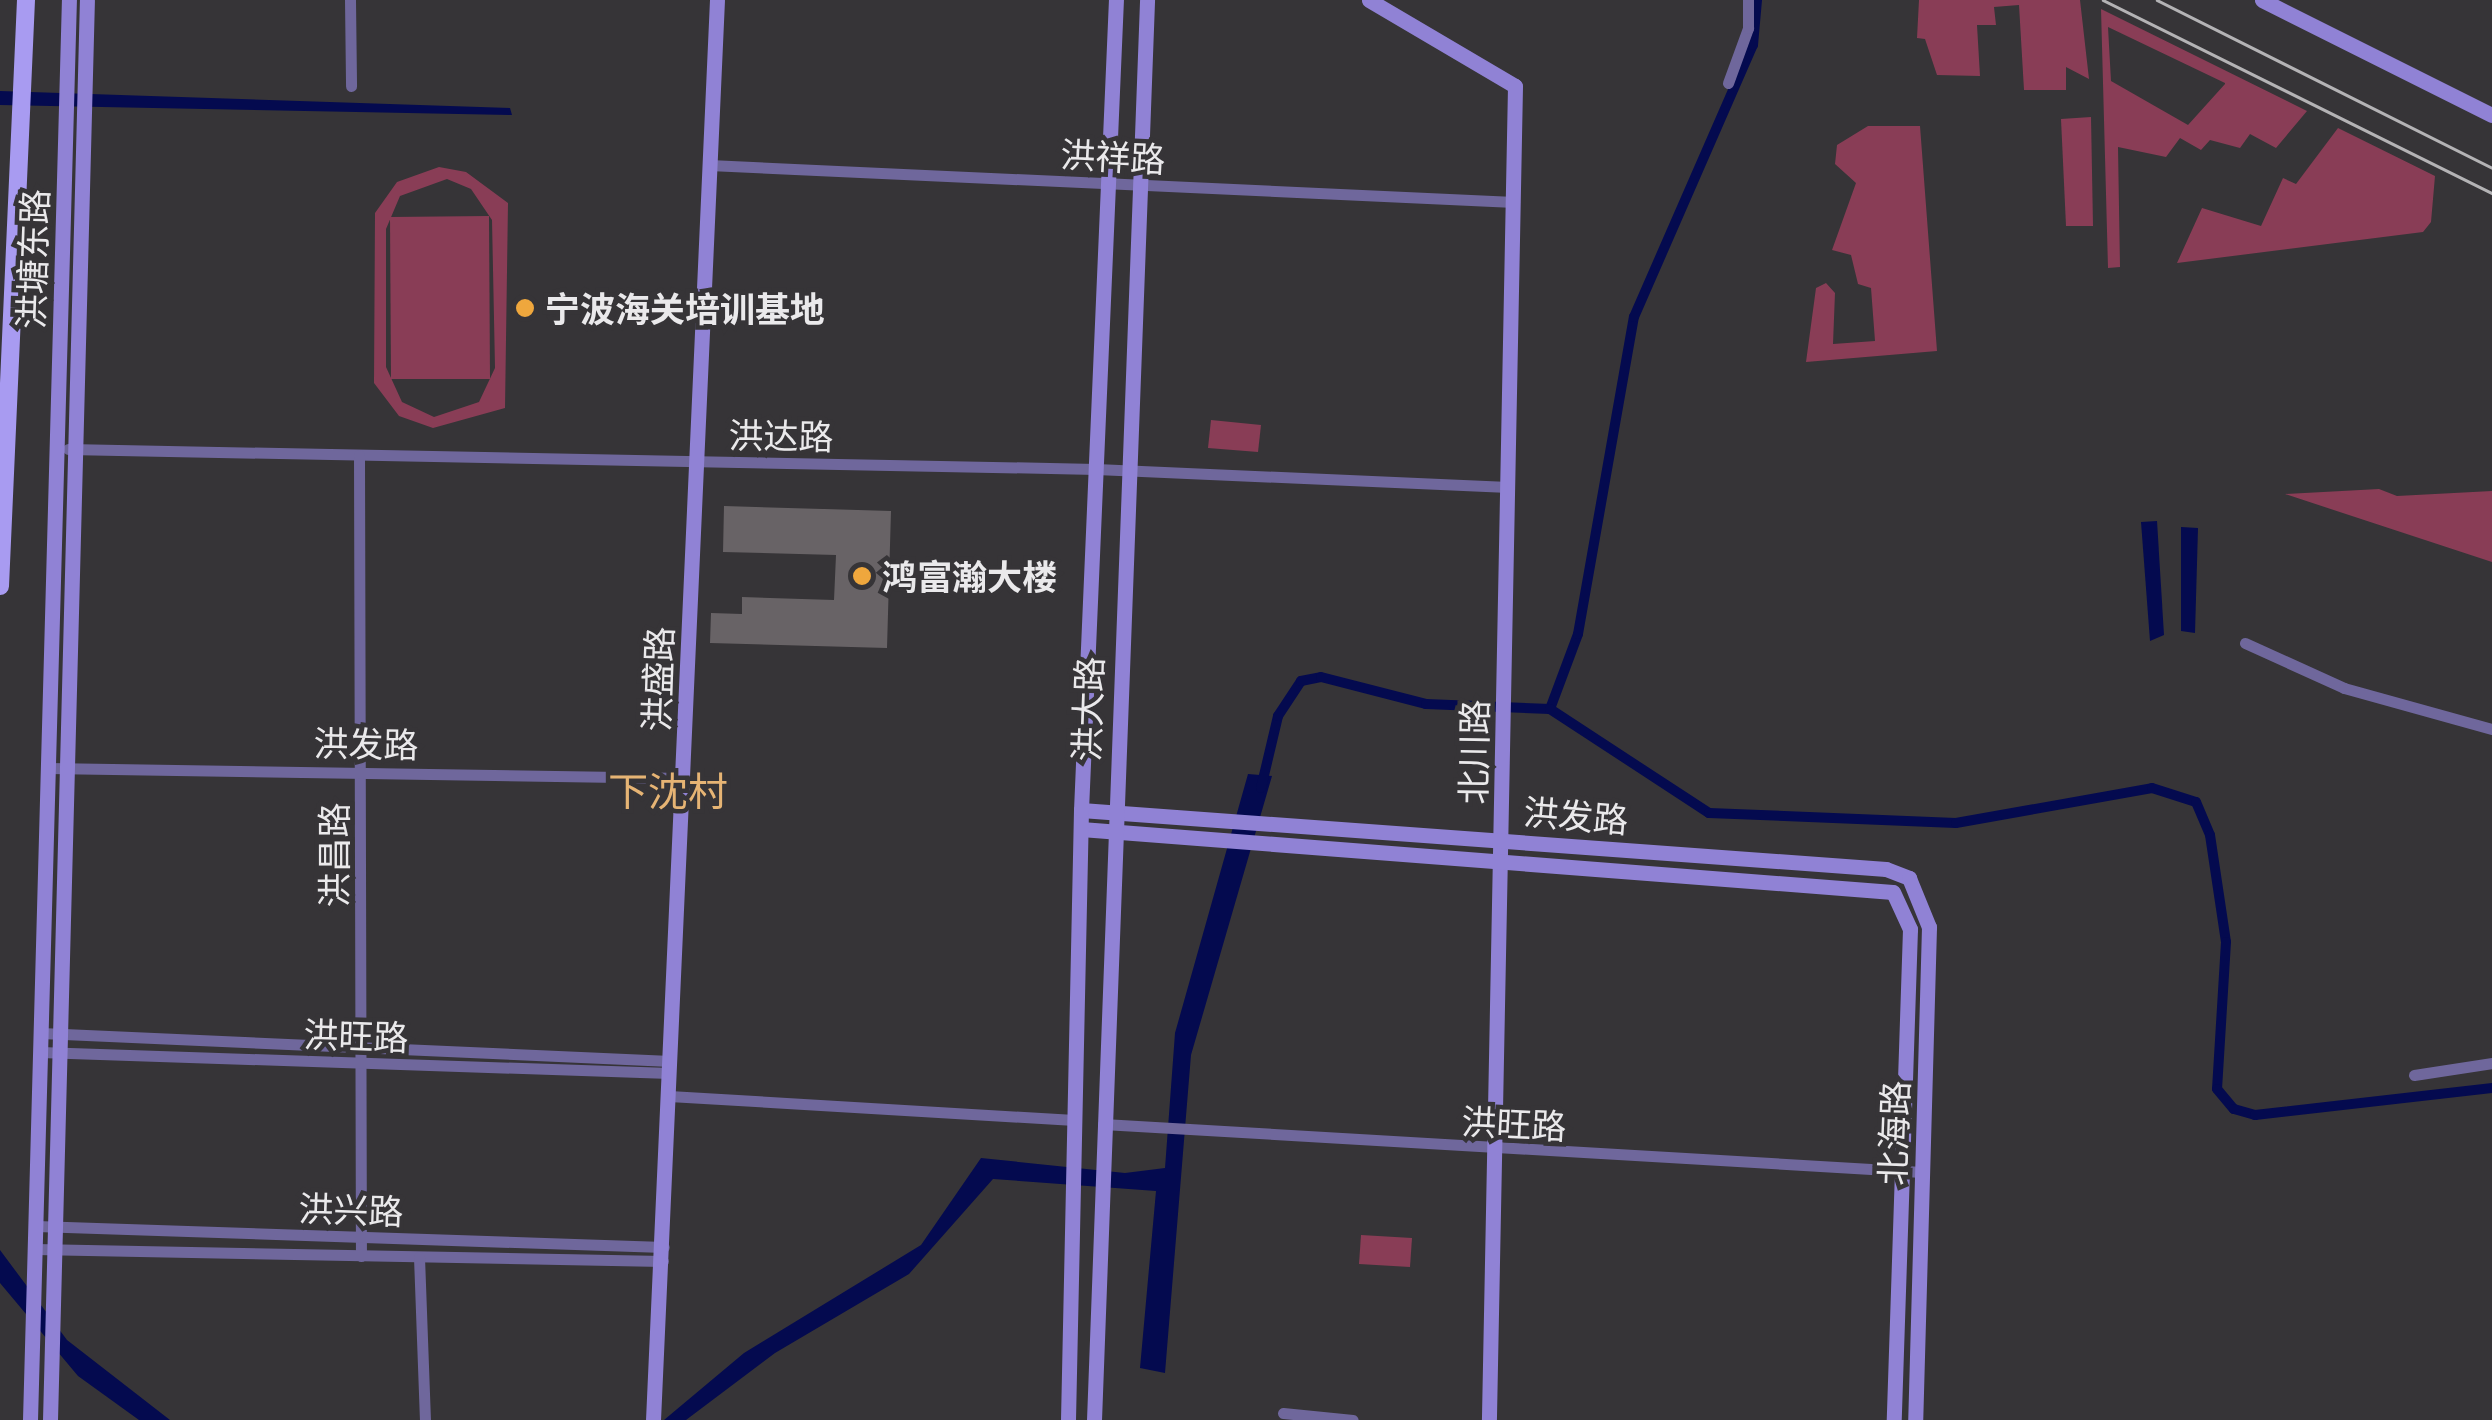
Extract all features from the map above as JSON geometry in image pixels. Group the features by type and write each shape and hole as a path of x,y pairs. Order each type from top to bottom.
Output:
{"main road":[{"path":"0,586 26,0"},
{"name":"洪塘东路","path":"30,1420 69,0"},
{"name":"洪塘东路","path":"50,1420 86,0"},
{"name":"洪盛路","path":"653,1417 717,0"},
{"name":"洪大路","path":"1068,1420 1081,829 1116,0"},
{"name":"洪大路","path":"1094,1420 1112,812 1147,0"},
{"name":"北川路","path":"1369,0 1514,86 1514,202 1503,487 1502,839 1489,1420"},
{"path":"2262,0 2492,115"},
{"name":"洪发路","path":"1082,810 1886,870"},
{"name":"洪发路","path":"1081,829 1501,856 1878,886"},
{"name":"北海路","path":"1886,870 1908,878 1927,912 1915,1420"},
{"name":"北海路","path":"1878,886 1902,900 1910,928 1894,1420"}],"street":[{"path":"350,0 350,86"},
{"path":"1728,83 1748,28 1748,0"},
{"name":"洪祥路","path":"709,165 1514,202"},
{"name":"洪达路","path":"57,449 1096,469 1503,487"},
{"name":"洪昌路","path":"360,455 361,1256"},
{"path":"2245,643 2344,688 2492,729"},
{"name":"洪发路","path":"48,768 684,778"},
{"name":"洪旺路","path":"41,1033 361,1047 670,1067"},
{"name":"洪旺路","path":"40,1052 361,1063 670,1067"},
{"path":"2414,1075 2492,1063"},
{"path":"670,1096 1074,1120"},
{"name":"洪旺路","path":"1103,1124 1922,1172"},
{"name":"洪兴路","path":"36,1226 361,1236 663,1254"},
{"name":"洪兴路","path":"35,1250 419,1257 663,1254"},
{"path":"419,1257 425,1420"},
{"path":"1283,1413 1353,1420"}],"shaded area":[{"path":"1919,0 2080,0 2089,79 2066,67 2066,90 2024,90 2019,5 1994,7 1996,25 1977,25 1980,76 1937,75 1925,39 1917,38"},
{"path":"2101,9 2307,111 2276,148 2250,134 2240,148 2210,140 2201,150 2180,138 2166,157 2118,147 2120,267 2108,268","holes":["2108,27 2225,83 2188,125 2111,81"]},
{"path":"0,91 510,108 512,115 0,105"},
{"path":"2091,117 2093,226 2066,226 2061,119"},
{"path":"1868,126 1920,126 1937,351 1806,362 1816,288 1826,283 1835,293 1833,344 1875,341 1871,288 1858,284 1851,255 1832,250 1856,183 1835,164 1837,145"},
{"path":"2338,128 2435,176 2431,222 2423,232 2177,263 2202,208 2261,226 2283,178 2296,184"},
{"path":"439,167 466,172 508,203 505,408 433,428 399,416 374,383 375,213 397,182","holes":["447,179 471,189 492,220 495,368 479,402 434,417 402,402 386,367 386,229 400,196"]},
{"path":"489,216 490,379 391,379 390,217"},
{"path":"1211,420 1261,425 1258,452 1208,448"},
{"path":"2379,489 2397,496 2492,491 2492,562 2285,494"},
{"path":"2157,521 2164,635 2150,641 2141,522"},
{"path":"2181,527 2198,528 2195,633 2181,631"},
{"path":"1248,774 1272,776 1191,1055 1165,1373 1140,1368 1156,1191 993,1179 909,1274 775,1353 686,1420 664,1420 744,1353 921,1245 981,1158 1125,1173 1165,1168 1175,1033"},
{"path":"1361,1235 1412,1238 1410,1267 1359,1264"},
{"path":"0,1250 67,1340 170,1420 139,1420 78,1376 0,1283"}],"building":[{"name":"鸿富瀚大楼","path":"724,506 891,511 887,648 710,643 711,613 742,614 742,597 834,600 836,555 723,552"}],"waterway":[{"path":"1550,709 1578,634 1634,317 1753,45 1757,0"},
{"path":"1261,788 1278,716 1301,681 1321,677 1426,704 1550,709 1709,813 1956,823 2152,788 2196,802 2210,835 2226,942 2217,1089 2234,1109 2255,1115 2492,1088"}],"railway":[{"path":"2103,0 2492,193"},
{"path":"2157,0 2492,168"}],"place":[{"name":"宁波海关培训基地","path":"525,308"},
{"name":"鸿富瀚大楼","path":"862,576"}],"district":[{"name":"下沈村","path":"668,790"}]}
